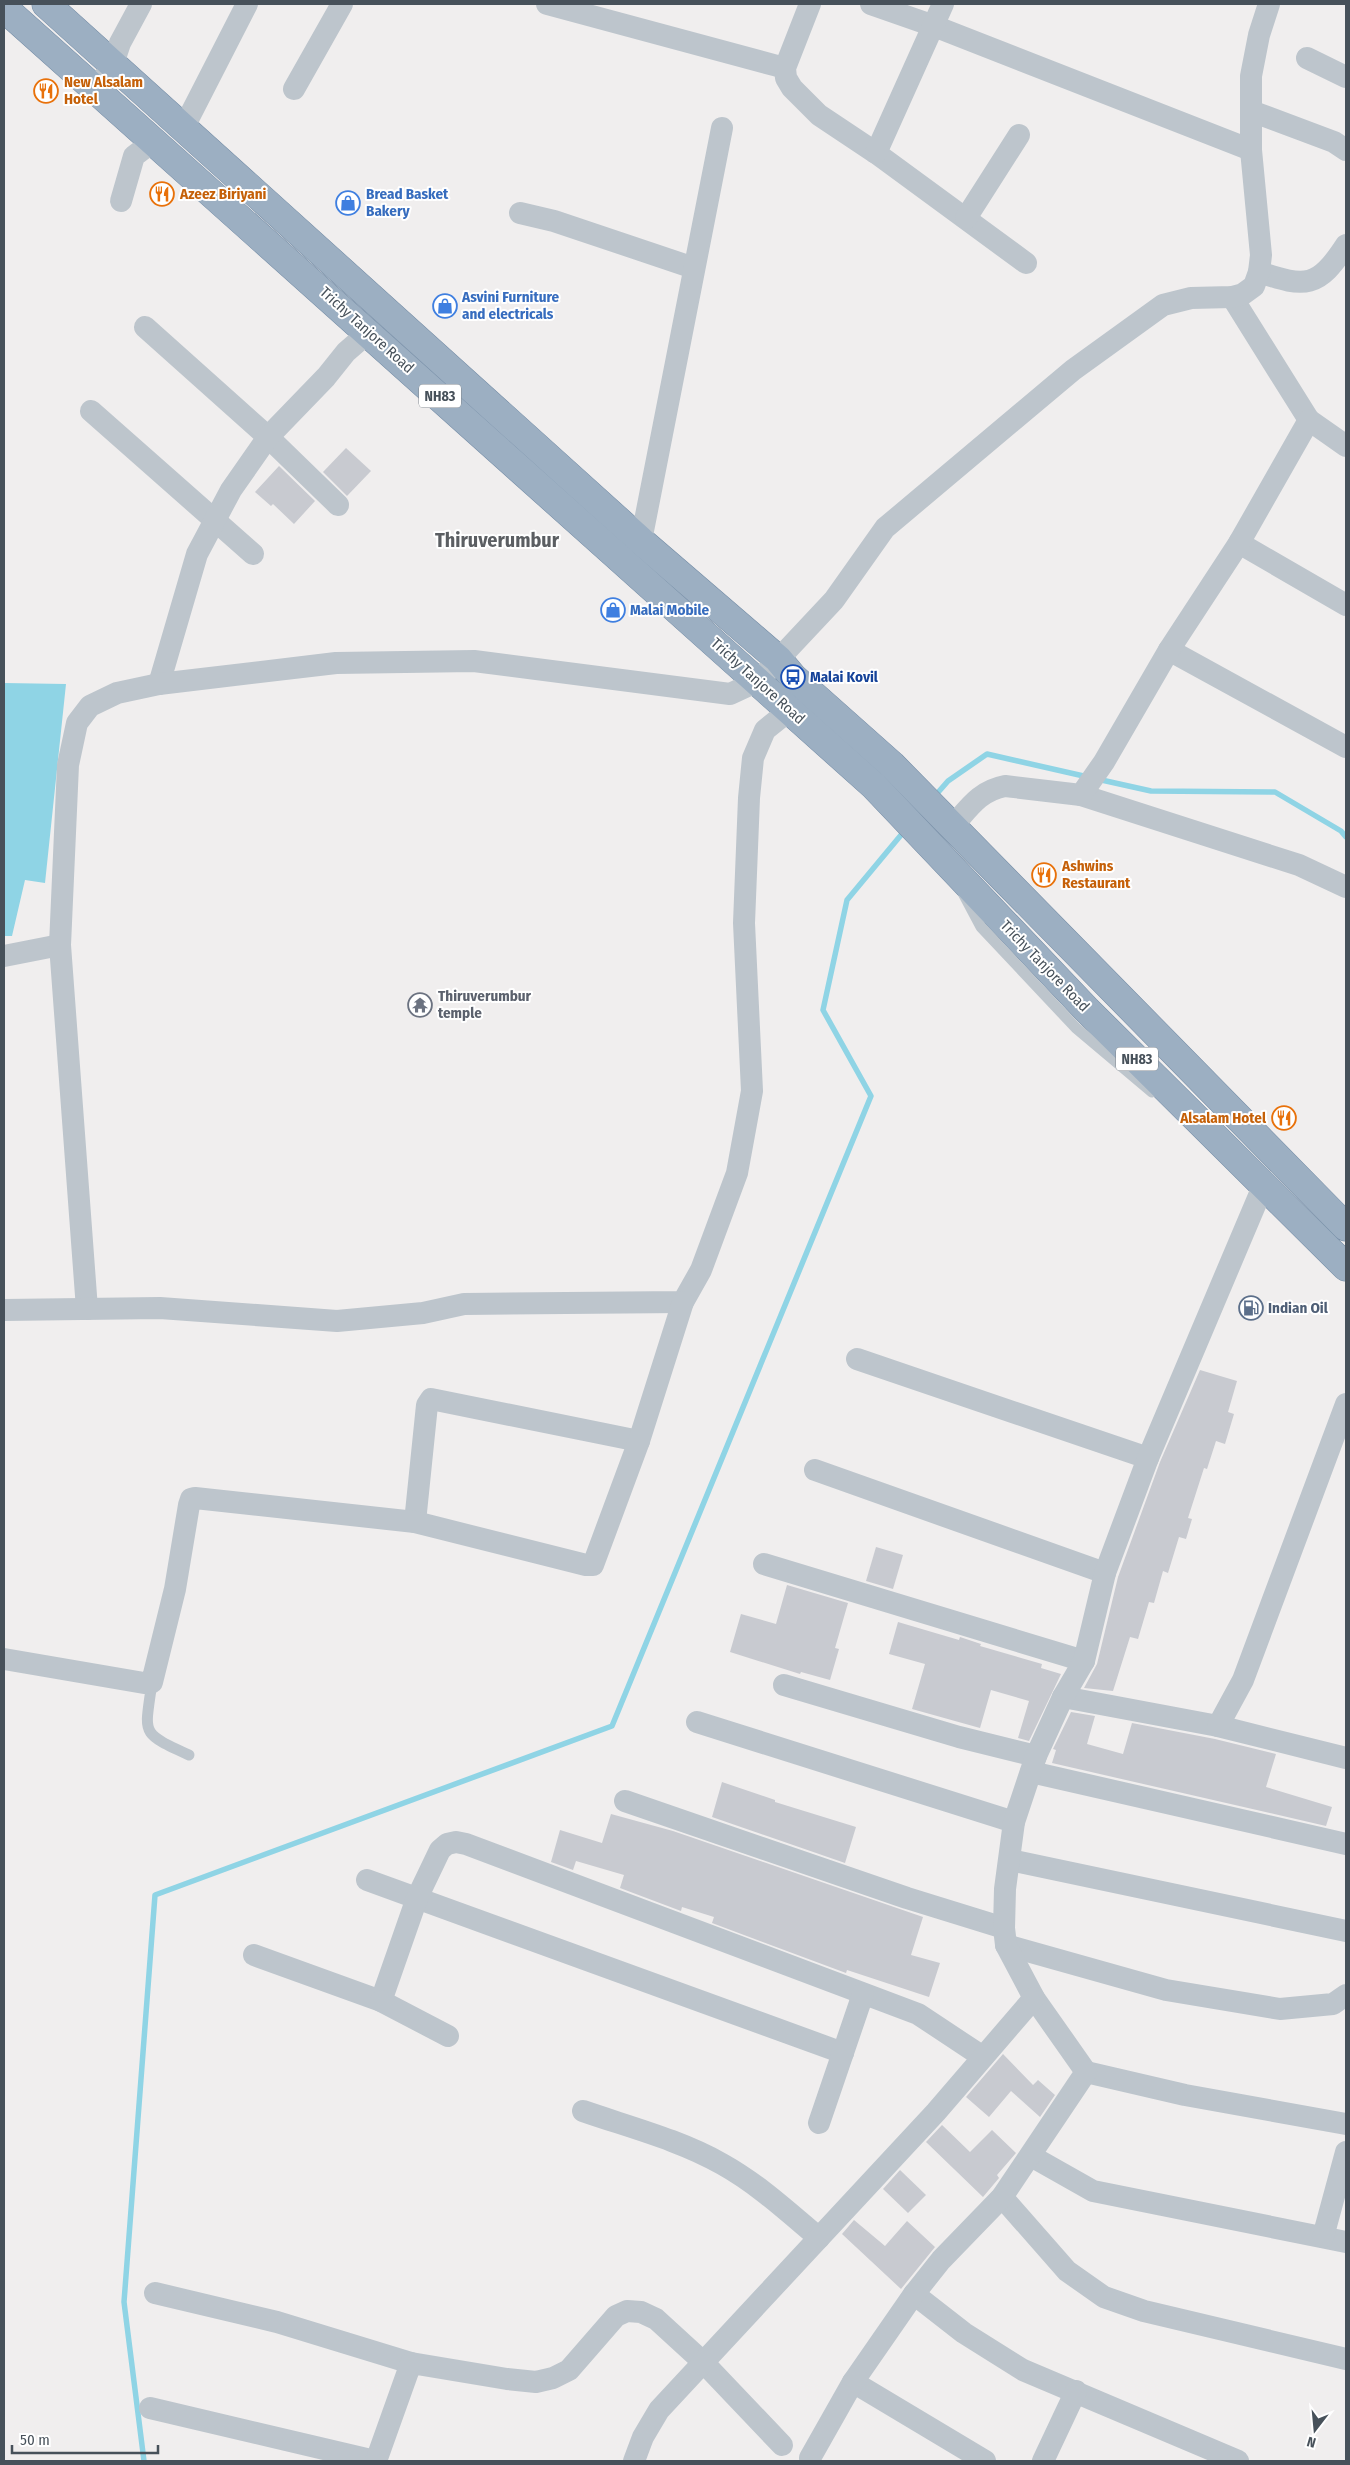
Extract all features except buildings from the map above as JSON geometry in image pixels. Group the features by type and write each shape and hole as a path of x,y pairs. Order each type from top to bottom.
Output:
{"highway":[{"name":"Trichy Tanjore Road","path":"46,4 641,541 778,659 793,677 892,766 1346,1227"},
{"name":"Trichy Tanjore Road","path":"4,8 369,332 874,786 1086,1009 1346,1267"}],"street":[{"path":"96,90 113,64 120,43 140,4"},
{"path":"183,129 247,4"},
{"path":"294,89 342,4"},
{"path":"547,4 785,68"},
{"path":"810,4 785,68 786,78 804,103 966,218 1026,264"},
{"path":"870,4 934,26 1251,150"},
{"path":"876,153 943,4"},
{"path":"87,1309 60,945 68,765 77,723 90,706 117,693 159,684 336,663 474,661 730,694 758,681 834,600 885,528 1073,370 1164,305 1191,298 1232,297 1243,294 1254,286 1260,272 1261,255 1251,150 1251,76 1259,35 1269,4"},
{"path":"1306,58 1346,77"},
{"path":"1251,111 1334,142 1346,150"},
{"path":"641,541 722,128"},
{"path":"966,218 1019,135"},
{"path":"121,200 134,156 154,141"},
{"path":"520,213 554,221 694,268"},
{"path":"1260,272 1290,282 1311,280 1331,269 1346,245"},
{"path":"1232,297 1309,420 1346,446"},
{"path":"145,327 268,437 338,505"},
{"path":"159,684 197,554 213,520 231,490 268,437 326,377 346,352 369,332"},
{"path":"90,411 253,554"},
{"path":"1084,791 1104,762 1169,650 1239,543 1309,420"},
{"path":"1239,543 1346,605"},
{"path":"1169,650 1346,747"},
{"path":"4,1659 144,1683 152,1682 175,1589 191,1500 195,1498 415,1522 586,1565 594,1564 639,1441 683,1302 701,1270 737,1173 752,1091 744,923 753,758 766,730 790,710"},
{"path":"950,824 982,794 992,789 1005,786 1084,791 1299,865 1346,887"},
{"path":"4,956 60,945"},
{"path":"1264,1184 1148,1458 1105,1572 1084,1660 1063,1697 1034,1764 1014,1822 1005,1889 1005,1937 1034,1998 1086,2072 1185,2095 1346,2124"},
{"path":"4,1310 160,1308 337,1321 423,1313 464,1304 683,1302"},
{"path":"857,1359 1148,1458"},
{"path":"415,1522 428,1405 431,1399 639,1441"},
{"path":"1218,1726 1243,1680 1346,1404"},
{"path":"815,1470 1105,1572"},
{"path":"764,1564 1084,1660"},
{"path":"784,1685 959,1737 1034,1764 1346,1844"},
{"path":"1063,1697 1218,1726 1346,1758"},
{"path":"698,1722 1014,1822"},
{"path":"625,1801 907,1898 1005,1937 1166,1990 1280,2009 1333,2004 1346,1995"},
{"path":"380,2001 417,1898 440,1850 447,1844 456,1842 466,1844 918,2014 983,2057"},
{"path":"1010,1860 1346,1932"},
{"path":"367,1880 843,2053"},
{"path":"254,1955 380,2001 448,2036"},
{"path":"819,2123 863,1994"},
{"path":"634,2461 643,2437 660,2410 936,2112 1034,1998"},
{"path":"155,2293 277,2322 411,2363 536,2382 553,2378 569,2370 616,2316 627,2311 641,2312 656,2319 703,2362 778,2453 815,2460 853,2382 914,2294 941,2260 1002,2197 1086,2072"},
{"path":"583,2111 699,2152 723,2164 754,2184 819,2238"},
{"path":"1323,2237 1346,2152"},
{"path":"1031,2156 1093,2191 1346,2242"},
{"path":"1002,2197 1067,2271 1104,2297 1144,2311 1346,2359"},
{"path":"914,2294 964,2333 1023,2370 1238,2461"},
{"path":"150,2408 376,2461 411,2363"},
{"path":"853,2382 985,2461"},
{"path":"1043,2461 1076,2391"}],"lane":[{"path":"152,1682 147,1719 148,1732 156,1740 189,1755"}],"water":[{"path":"4,683 66,684 45,883 25,880 12,936 4,936"}],"waterway":[{"path":"934,797 948,781 987,754 1088,777"},
{"path":"1097,779 1151,791 1275,792 1341,831 1346,837"},
{"path":"144,2461 124,2302 155,1895 612,1726 871,1096 823,1010 847,900 906,829"}],"place":[{"name":"New Alsalam Hotel","path":"46,91"},
{"name":"Azeez Biriyani","path":"162,194"},
{"name":"Bread Basket Bakery","path":"348,203"},
{"name":"Asvini Furniture and electricals","path":"445,306"},
{"name":"Malai Mobile","path":"613,610"},
{"name":"Malai Kovil","path":"793,677"},
{"name":"Ashwins Restaurant","path":"1044,875"},
{"name":"Thiruverumbur temple","path":"420,1005"},
{"name":"Alsalam Hotel","path":"1284,1118"},
{"name":"Indian Oil","path":"1251,1308"}],"district":[{"name":"Thiruverumbur","path":"497,540"}]}
